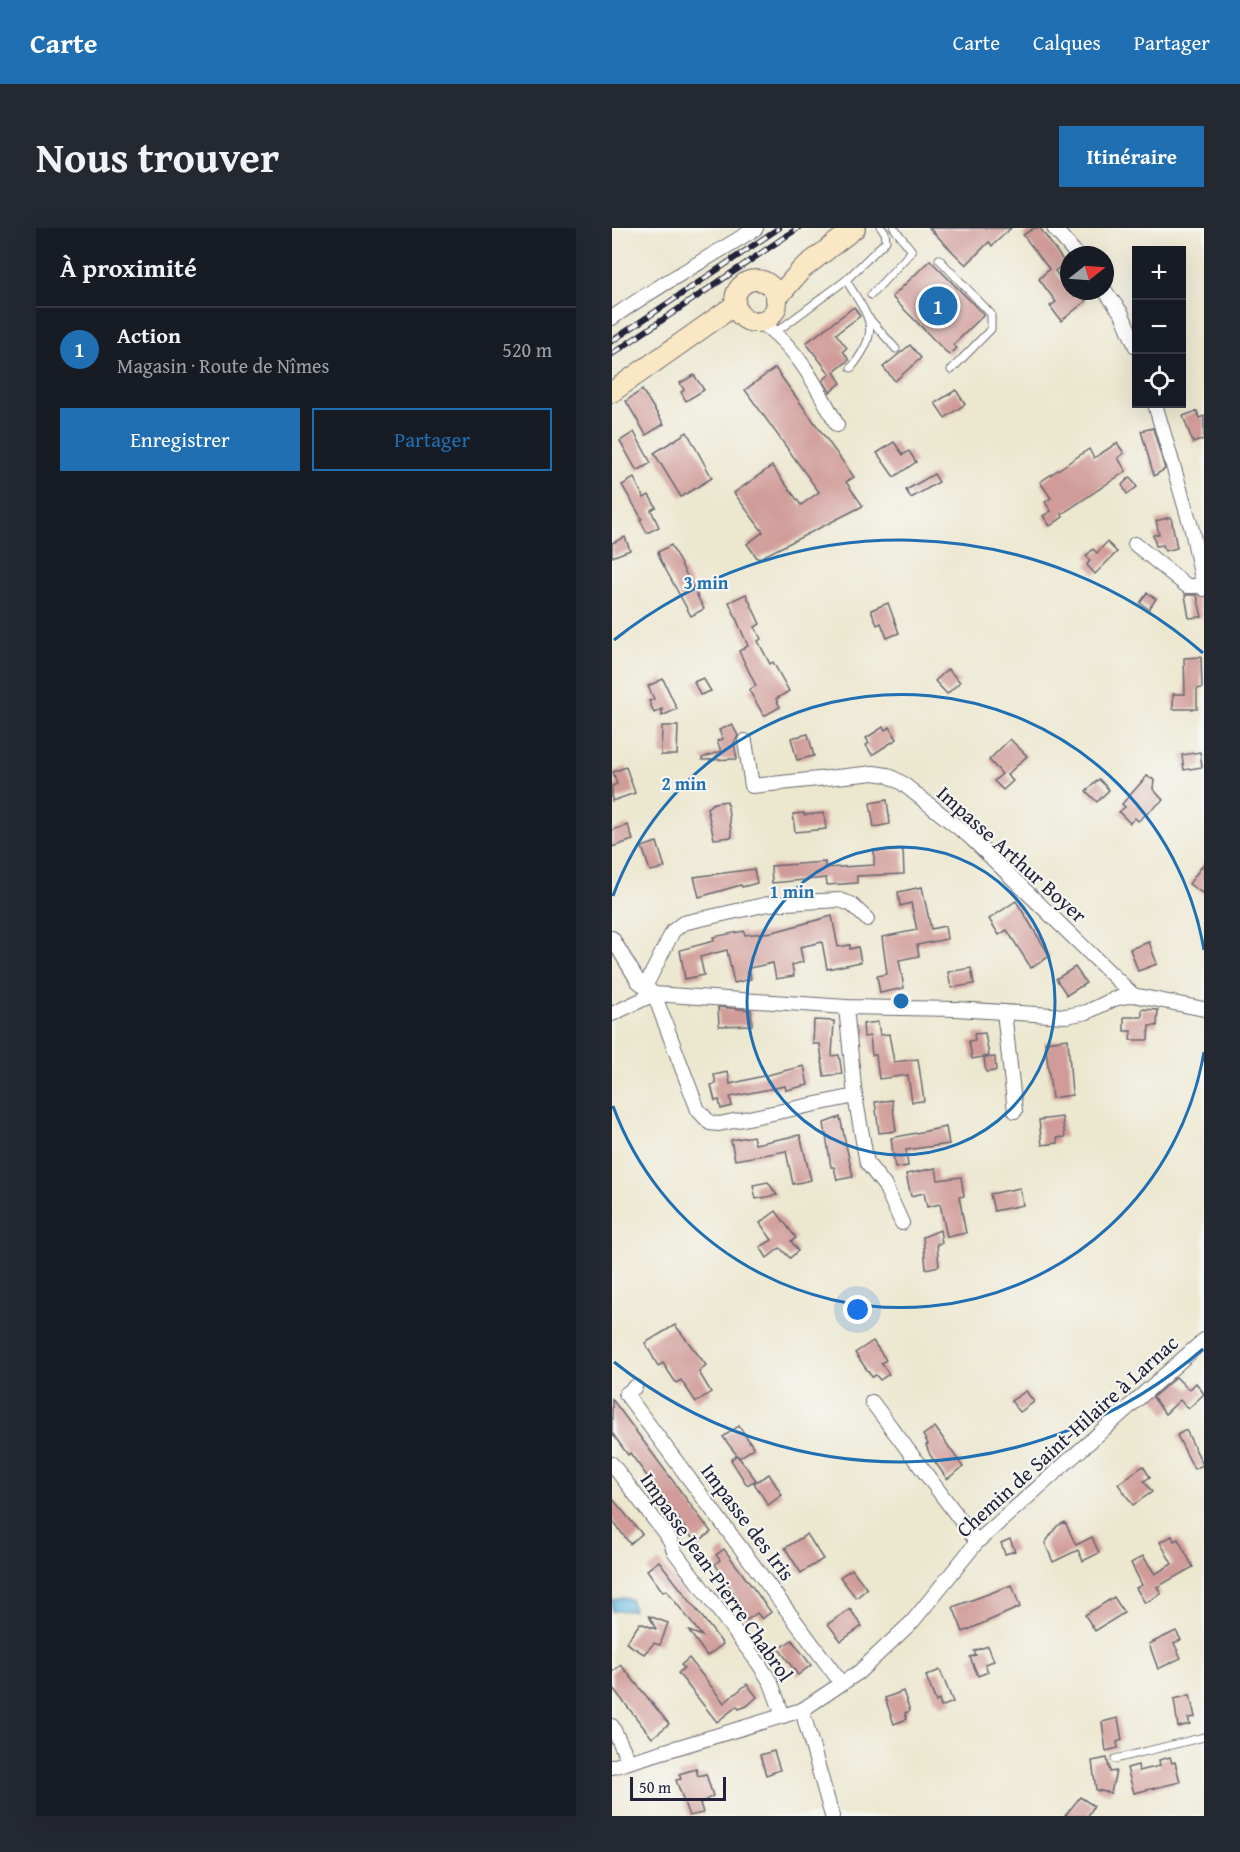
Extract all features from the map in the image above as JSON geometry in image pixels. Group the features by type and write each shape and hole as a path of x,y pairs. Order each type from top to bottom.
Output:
{"main road":[{"path":"612,392 679,347 762,311 820,254 855,228"}],"street":[{"path":"612,318 647,293 667,285 756,228"},
{"path":"1054,228 1069,246"},
{"path":"1112,300 1122,314 1132,335"},
{"path":"762,311 806,371 837,425"},
{"path":"1135,544 1187,586 1204,587 1192,530 1156,408"},
{"name":"Impasse Arthur Boyer","path":"745,741 752,786 874,773 887,775 902,783 970,837 1132,995"},
{"path":"650,991 673,931 684,922 768,904 839,900 851,904 867,919"},
{"path":"612,938 638,981 650,991 698,1110 710,1124 855,1096"},
{"path":"612,1014 650,991 846,1007 1066,1016 1087,1012 1114,999 1132,995 1204,1009"},
{"path":"846,1007 855,1096 867,1163 885,1186 902,1223"},
{"path":"1004,1012 1015,1111"},
{"name":"Chemin de Saint-Hilaire à Larnac","path":"612,1767 802,1710 859,1672 913,1621 977,1542 1204,1340"},
{"name":"Impasse des Iris","path":"635,1388 626,1394 842,1684"},
{"path":"872,1402 977,1542"},
{"name":"Impasse Jean-Pierre Chabrol","path":"612,1464 759,1664 771,1683 783,1716"},
{"path":"802,1710 832,1816"},
{"path":"612,1726 630,1761"}],"lane":[{"path":"762,311 846,280 886,241 883,230 894,228 912,251 871,295"},
{"path":"939,259 991,314 991,329 951,370"},
{"path":"846,280 867,315 896,349"},
{"path":"851,368 867,349 870,330 867,315"},
{"path":"1115,1759 1204,1737"}],"water":[{"path":"630,1599 634,1610 612,1611 612,1600"}],"building":[{"path":"929,228 1011,228 992,246 989,242 966,265"},
{"path":"1034,228 1040,228 1060,256 1060,267 1055,271 1060,278 1060,300 1086,301 1061,321 1050,306 1056,302 1039,279 1049,269 1023,235"},
{"path":"930,260 984,315 953,345 957,348 949,355 892,297"},
{"path":"854,307 860,316 836,334 847,348 843,351 849,360 834,372 841,383 830,392 823,380 830,374 806,343"},
{"path":"910,345 921,358 895,381 883,367"},
{"path":"775,368 854,477 846,482 863,506 758,559 747,544 763,532 734,493 772,466 801,505 819,492 745,390"},
{"path":"694,375 704,390 686,401 681,392 684,390 680,383"},
{"path":"642,390 664,424 646,435 626,401"},
{"path":"956,390 965,404 945,418 935,403"},
{"path":"1197,411 1199,418 1204,416 1204,439 1193,443 1183,416"},
{"path":"1153,428 1165,469 1154,476 1141,431"},
{"path":"634,432 651,463 637,471 620,441"},
{"path":"687,432 712,478 681,497 654,453"},
{"path":"894,442 903,455 909,451 916,462 894,477 877,453"},
{"path":"1117,443 1124,453 1118,458 1126,471 1062,514 1063,517 1050,526 1043,516 1051,511 1045,502 1051,498 1040,482 1089,449 1094,458"},
{"path":"934,474 939,482 911,498 906,490"},
{"path":"1130,477 1137,487 1127,494 1122,485"},
{"path":"634,478 644,498 649,495 656,507 651,510 659,527 647,533 640,520 642,519 622,485"},
{"path":"1171,517 1177,548 1165,551 1163,545 1156,546 1153,535 1159,534 1156,521"},
{"path":"625,537 630,550 612,557 612,543"},
{"path":"1107,542 1117,552 1095,574 1087,565 1090,560 1086,556 1093,549 1097,553"},
{"path":"671,545 704,609 691,616 658,552"},
{"path":"1147,593 1156,599 1149,609 1140,603"},
{"path":"746,594 760,624 755,627 761,639 758,641 770,664 773,662 789,691 776,699 780,707 764,716 749,690 756,686 739,651 748,646 729,602"},
{"path":"1185,595 1197,595 1202,617 1189,618"},
{"path":"888,603 899,633 887,638 881,623 877,625 871,610"},
{"path":"1201,657 1202,688 1197,689 1197,709 1173,709 1173,694 1185,694 1184,658"},
{"path":"948,669 960,682 947,694 935,681"},
{"path":"703,678 711,691 700,695 694,682"},
{"path":"663,679 677,709 662,716 662,709 654,713 649,701 654,699 648,686"},
{"path":"732,724 738,736 734,743 737,759 702,760 702,758 721,751 717,741 723,739 719,730"},
{"path":"662,726 678,726 677,755 661,755"},
{"path":"883,727 885,730 890,727 897,739 872,755 866,745 869,743 866,738"},
{"path":"808,734 814,756 797,760 791,738"},
{"path":"1010,739 1027,756 1007,775 1013,781 1003,790 994,781 1002,774 989,760"},
{"path":"1200,752 1202,767 1184,770 1182,755"},
{"path":"626,767 635,793 612,801 612,786 617,784 613,772"},
{"path":"1147,776 1154,780 1153,789 1163,800 1138,821 1135,818 1130,823 1119,812 1125,807 1122,804"},
{"path":"1099,779 1109,790 1097,802 1086,791"},
{"path":"887,800 890,824 874,827 870,803"},
{"path":"727,801 732,837 714,839 707,808 714,803"},
{"path":"804,813 804,815 824,813 826,829 795,832 793,814"},
{"path":"628,825 633,840 612,847 612,830"},
{"path":"657,842 665,868 650,871 642,847"},
{"path":"903,850 904,874 857,876 857,883 827,885 826,878 772,883 771,866 825,862 825,868 874,865 874,851"},
{"path":"1204,863 1204,894 1189,884"},
{"path":"754,869 757,883 742,887 741,885 699,897 694,877"},
{"path":"922,887 931,929 945,926 947,939 917,945 919,956 899,960 904,988 880,993 877,976 887,974 882,937 917,930 911,903 900,906 898,892"},
{"path":"1016,901 1050,956 1031,968 1007,930 999,935 989,919"},
{"path":"832,916 838,947 850,945 850,949 858,947 861,962 827,969 822,942 800,947 803,962 792,965 794,976 776,979 773,963 749,968 751,979 734,983 727,950 700,957 704,975 685,979 680,950 714,941 713,937 744,931 745,935 773,932"},
{"path":"1149,942 1157,964 1138,971 1130,949"},
{"path":"1075,967 1086,983 1067,995 1056,979"},
{"path":"971,968 974,984 951,988 948,972"},
{"path":"718,1007 751,1010 752,1025 719,1026"},
{"path":"1142,1009 1158,1010 1157,1026 1149,1026 1148,1040 1130,1040 1131,1031 1124,1031 1124,1017 1142,1017"},
{"path":"814,1020 834,1021 832,1056 839,1055 842,1074 824,1076 820,1044 813,1044"},
{"path":"878,1022 880,1035 889,1034 894,1062 918,1059 924,1101 912,1102 908,1075 879,1079 876,1055 872,1055 870,1036 864,1037 863,1024"},
{"path":"985,1033 989,1056 972,1059 969,1041 975,1040 974,1034"},
{"path":"1068,1039 1072,1095 1052,1098 1045,1042"},
{"path":"995,1057 996,1071 986,1072 984,1058"},
{"path":"804,1066 808,1085 786,1090 785,1086 730,1097 732,1106 721,1109 719,1100 715,1101 711,1085 716,1084 714,1075 728,1072 730,1084"},
{"path":"892,1100 896,1131 879,1133 875,1102"},
{"path":"840,1117 853,1177 837,1180 834,1167 831,1167 824,1123"},
{"path":"1062,1117 1065,1137 1057,1138 1058,1143 1042,1145 1039,1120"},
{"path":"946,1127 949,1144 906,1150 908,1166 895,1168 891,1138"},
{"path":"800,1135 811,1180 793,1184 786,1151 735,1160 731,1140 753,1136 755,1144"},
{"path":"936,1168 938,1180 961,1177 964,1196 959,1197 966,1233 947,1237 940,1204 927,1207 924,1193 911,1196 906,1174"},
{"path":"768,1182 777,1195 756,1199 753,1185"},
{"path":"1020,1188 1023,1205 994,1211 990,1194"},
{"path":"776,1211 796,1238 791,1241 798,1251 790,1258 780,1248 767,1258 760,1247 772,1240 760,1223"},
{"path":"940,1230 942,1243 937,1244 939,1266 926,1269 923,1237"},
{"path":"675,1325 706,1365 699,1372 711,1392 696,1402 681,1380 676,1383 663,1363 658,1366 645,1343"},
{"path":"873,1341 886,1360 881,1363 889,1374 880,1380 876,1375 872,1377 855,1353"},
{"path":"1176,1377 1189,1390 1196,1383 1204,1394 1188,1409 1180,1400 1165,1414 1153,1397"},
{"path":"1026,1391 1034,1402 1020,1412 1011,1401"},
{"path":"612,1399 711,1532 696,1543 630,1453 628,1455 612,1433"},
{"path":"739,1426 754,1448 739,1458 723,1437"},
{"path":"935,1427 963,1467 947,1479 930,1455 923,1435"},
{"path":"1186,1430 1203,1465 1194,1469 1177,1435"},
{"path":"737,1455 756,1480 747,1485 731,1460"},
{"path":"1143,1466 1150,1477 1144,1481 1152,1492 1133,1505 1118,1484"},
{"path":"769,1474 782,1495 768,1505 754,1483"},
{"path":"612,1498 642,1534 630,1544 612,1520"},
{"path":"1065,1522 1076,1545 1092,1537 1099,1553 1083,1561 1078,1550 1053,1562 1045,1543 1057,1526"},
{"path":"807,1534 823,1559 801,1573 785,1548"},
{"path":"1172,1536 1174,1541 1178,1539 1193,1567 1157,1587 1161,1594 1145,1603 1136,1588 1142,1585 1131,1563 1143,1556 1155,1574 1172,1564 1160,1542"},
{"path":"1010,1539 1015,1551 1005,1554 1001,1543"},
{"path":"724,1549 771,1612 762,1619 757,1613 747,1620 735,1603 738,1600 715,1564 720,1560 716,1555"},
{"path":"659,1561 723,1644 707,1656 689,1631 702,1636 647,1570"},
{"path":"852,1569 867,1589 856,1598 840,1577"},
{"path":"1012,1585 1020,1607 963,1632 953,1607"},
{"path":"1114,1597 1124,1613 1095,1631 1085,1615"},
{"path":"850,1609 862,1626 841,1641 828,1624"},
{"path":"649,1616 668,1623 660,1645 654,1643 644,1654 626,1643 640,1623 656,1629"},
{"path":"1176,1631 1181,1640 1174,1643 1181,1658 1158,1669 1149,1644"},
{"path":"792,1640 811,1665 798,1675 779,1649"},
{"path":"988,1646 994,1661 985,1664 988,1672 978,1676 970,1657 976,1655 974,1651"},
{"path":"689,1658 724,1703 747,1684 757,1697 747,1706 739,1709 737,1706 717,1722 678,1673 684,1668 681,1665"},
{"path":"621,1665 669,1724 652,1738 612,1687 612,1672"},
{"path":"940,1670 953,1702 941,1707 939,1700 936,1702 926,1676"},
{"path":"903,1691 910,1711 905,1713 907,1719 894,1724 885,1698"},
{"path":"1190,1695 1195,1717 1188,1718 1190,1724 1178,1727 1174,1699"},
{"path":"1118,1718 1122,1740 1117,1742 1118,1748 1106,1751 1102,1722"},
{"path":"774,1751 780,1770 766,1775 760,1755"},
{"path":"1170,1757 1172,1763 1175,1762 1180,1782 1134,1793 1127,1768 1138,1765 1139,1771 1160,1766 1159,1760"},
{"path":"1107,1758 1110,1772 1116,1771 1111,1793 1096,1790 1092,1761"},
{"path":"696,1769 698,1776 706,1774 713,1796 700,1803 703,1813 689,1816 676,1780 681,1779 679,1774"},
{"path":"1080,1797 1094,1806 1088,1816 1065,1816"}],"railway":[{"path":"612,341 779,228"},
{"path":"612,354 798,228"}],"place":[{"name":"Action","path":"938,306"}]}
